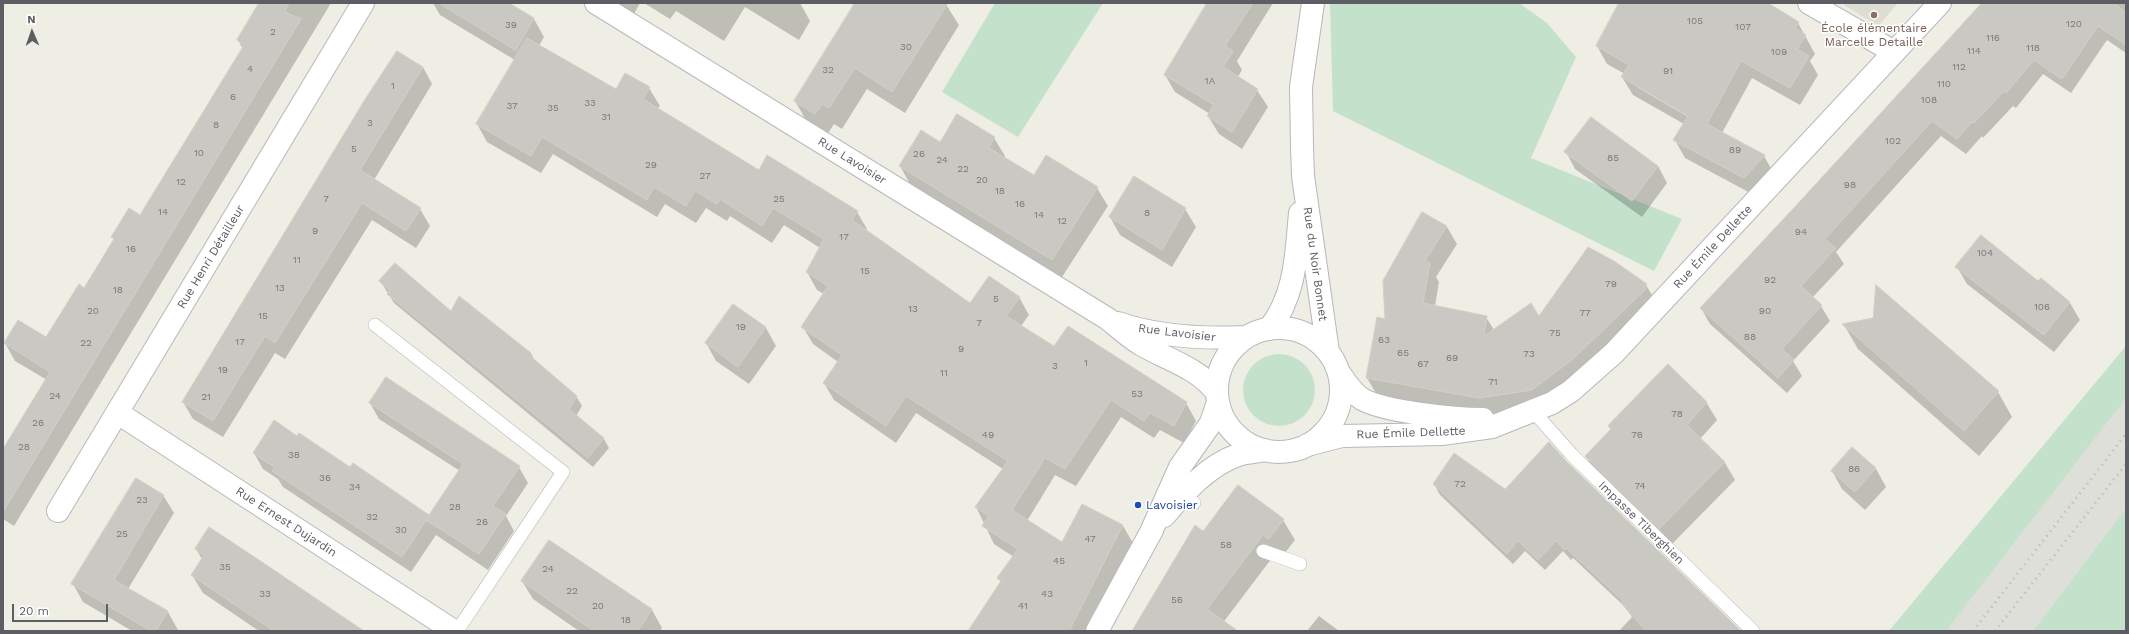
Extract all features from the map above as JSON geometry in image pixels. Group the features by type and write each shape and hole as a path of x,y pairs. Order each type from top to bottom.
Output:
{"street":[{"name":"Rue Henri Détailleur","path":"58,511 363,3"},
{"name":"Rue Lavoisier","path":"596,3 1108,319 1142,345 1192,371 1211,385 1217,398"},
{"name":"Rue du Noir Bonnet","path":"1269,329 1284,307 1296,258 1303,176 1301,87 1313,3"},
{"path":"1809,3 1894,52"},
{"name":"Rue Émile Dellette","path":"1307,445 1342,436 1469,432 1492,427 1552,403 1571,392 1614,353 1940,3"},
{"name":"Rue du Noir Bonnet","path":"1303,176 1328,352"},
{"name":"Rue Lavoisier","path":"1108,319 1141,329 1162,333 1216,338 1246,337"},
{"path":"1097,631 1151,532 1174,479 1211,423 1217,398 1218,377 1224,361 1234,348 1246,337 1269,329 1285,329 1301,332 1316,340 1328,352 1338,371 1341,388 1336,414 1322,434 1307,445 1282,452 1265,450 1249,444 1234,433 1224,419 1217,398"},
{"name":"Rue Émile Dellette","path":"1338,371 1354,393 1362,399 1379,405 1458,418 1524,414"},
{"name":"Rue Ernest Dujardin","path":"118,413 454,631"},
{"path":"1151,532 1188,499 1199,480 1230,458 1239,454 1265,450"}],"lane":[{"path":"374,325 563,472 457,631"},
{"name":"Impasse Tiberghien","path":"1524,414 1572,455 1752,631"},
{"path":"1263,551 1300,564"}],"shaded area":[{"name":"École élémentaire Marcelle Detaille","path":"1845,3 1898,3 1878,26 1844,5"},
{"path":"2126,346 2126,631 1889,631"}],"green space":[{"path":"995,3 1103,3 1018,137 942,92"},
{"path":"1330,3 1519,3 1547,23 1576,57 1531,158 1682,219 1654,271 1333,111"},
{"path":"2126,346 2126,398 1946,631 1889,631"},
{"path":"1279,354 1299,360 1309,370 1315,390 1309,410 1299,420 1279,426 1259,420 1249,410 1243,390 1249,370 1259,360"},
{"path":"2126,509 2126,631 2033,631"}],"building":[{"path":"259,3 289,3 285,12 301,19 3,512 3,449 50,372 4,343 18,320 46,337 79,284 84,288 114,239 111,237 129,208 140,215 244,45 237,40"},
{"path":"439,3 509,3 534,18 516,50"},
{"path":"855,3 948,3 892,92 855,68 829,108 822,104 815,114 794,101"},
{"path":"1207,3 1253,3 1225,46 1233,51 1223,67 1258,89 1232,132 1207,116 1214,105 1164,75"},
{"path":"1619,3 1768,3 1799,22 1795,28 1806,35 1797,49 1809,56 1790,88 1741,61 1707,124 1765,155 1744,178 1673,140 1688,116 1621,77 1629,65 1596,46"},
{"path":"1982,3 2114,3 2126,13 2126,45 2098,26 2062,79 2034,60 2006,93 2004,91 1957,139 1932,121 1825,239 1836,248 1801,286 1822,305 1782,349 1794,360 1778,378 1700,308"},
{"path":"527,38 616,89 625,73 650,87 643,99 759,170 767,155 858,211 852,220 970,303 989,276 1020,297 1006,316 1054,346 1068,326 1187,402 1174,426 1150,413 1144,421 1111,400 1065,469 1045,458 1012,510 1062,542 1082,504 1123,525 1069,631 968,631 1001,581 997,578 1018,549 982,526 989,516 975,507 1008,461 906,396 886,426 823,383 842,355 801,327 828,286 806,272 824,239 773,208 762,226 720,199 717,204 695,191 686,206 654,187 647,200 542,137 531,156 476,124"},
{"path":"397,51 423,67 360,170 421,208 406,231 362,203 275,343 265,336 213,421 182,402 364,101"},
{"path":"957,114 995,137 989,148 1034,175 1046,155 1098,187 1052,260 899,166 921,130 940,142"},
{"path":"1591,117 1658,166 1632,201 1564,152"},
{"path":"1134,176 1186,208 1162,250 1109,217"},
{"path":"1422,212 1447,226 1425,261 1430,263 1423,303 1487,316 1484,336 1531,303 1539,316 1588,247 1614,261 1647,284 1644,288 1646,289 1573,359 1532,390 1479,398 1366,378 1377,317 1385,319 1383,281"},
{"path":"1981,235 2038,281 2041,278 2070,302 2044,335 1955,267"},
{"path":"395,263 451,311 459,296 531,353 529,355 577,396 569,409 604,438 588,458 387,294 390,291 379,281"},
{"path":"1876,285 1999,391 1964,431 1842,324 1873,318"},
{"path":"733,304 766,327 738,367 705,343"},
{"path":"1668,364 1707,402 1687,425 1725,462 1659,529 1585,456 1611,429 1608,426"},
{"path":"386,377 520,466 493,506 506,514 479,554 426,520 402,557 272,471 275,468 253,453 274,420 297,436 299,433 350,467 353,463 429,515 463,464 369,403"},
{"path":"1549,442 1566,461 1741,631 1646,631 1621,603 1623,601 1566,548 1565,550 1556,541 1538,560 1518,541 1507,554 1433,484 1454,453 1505,489"},
{"path":"1852,447 1876,468 1855,492 1831,471"},
{"path":"136,478 164,495 114,580 168,611 156,631 151,631 71,584"},
{"path":"1238,485 1284,519 1269,539 1263,535 1207,609 1238,631 1132,631 1195,525 1203,531"},
{"path":"209,527 364,631 274,631 191,575 204,555 195,549"},
{"path":"549,540 652,609 638,631 594,631 521,581"}],"railway":[{"path":"1973,631 2126,434"},
{"path":"1995,631 2126,464"}],"place":[{"name":"École élémentaire Marcelle Detaille","path":"1874,15"},
{"name":"Lavoisier","path":"1138,505"}]}
